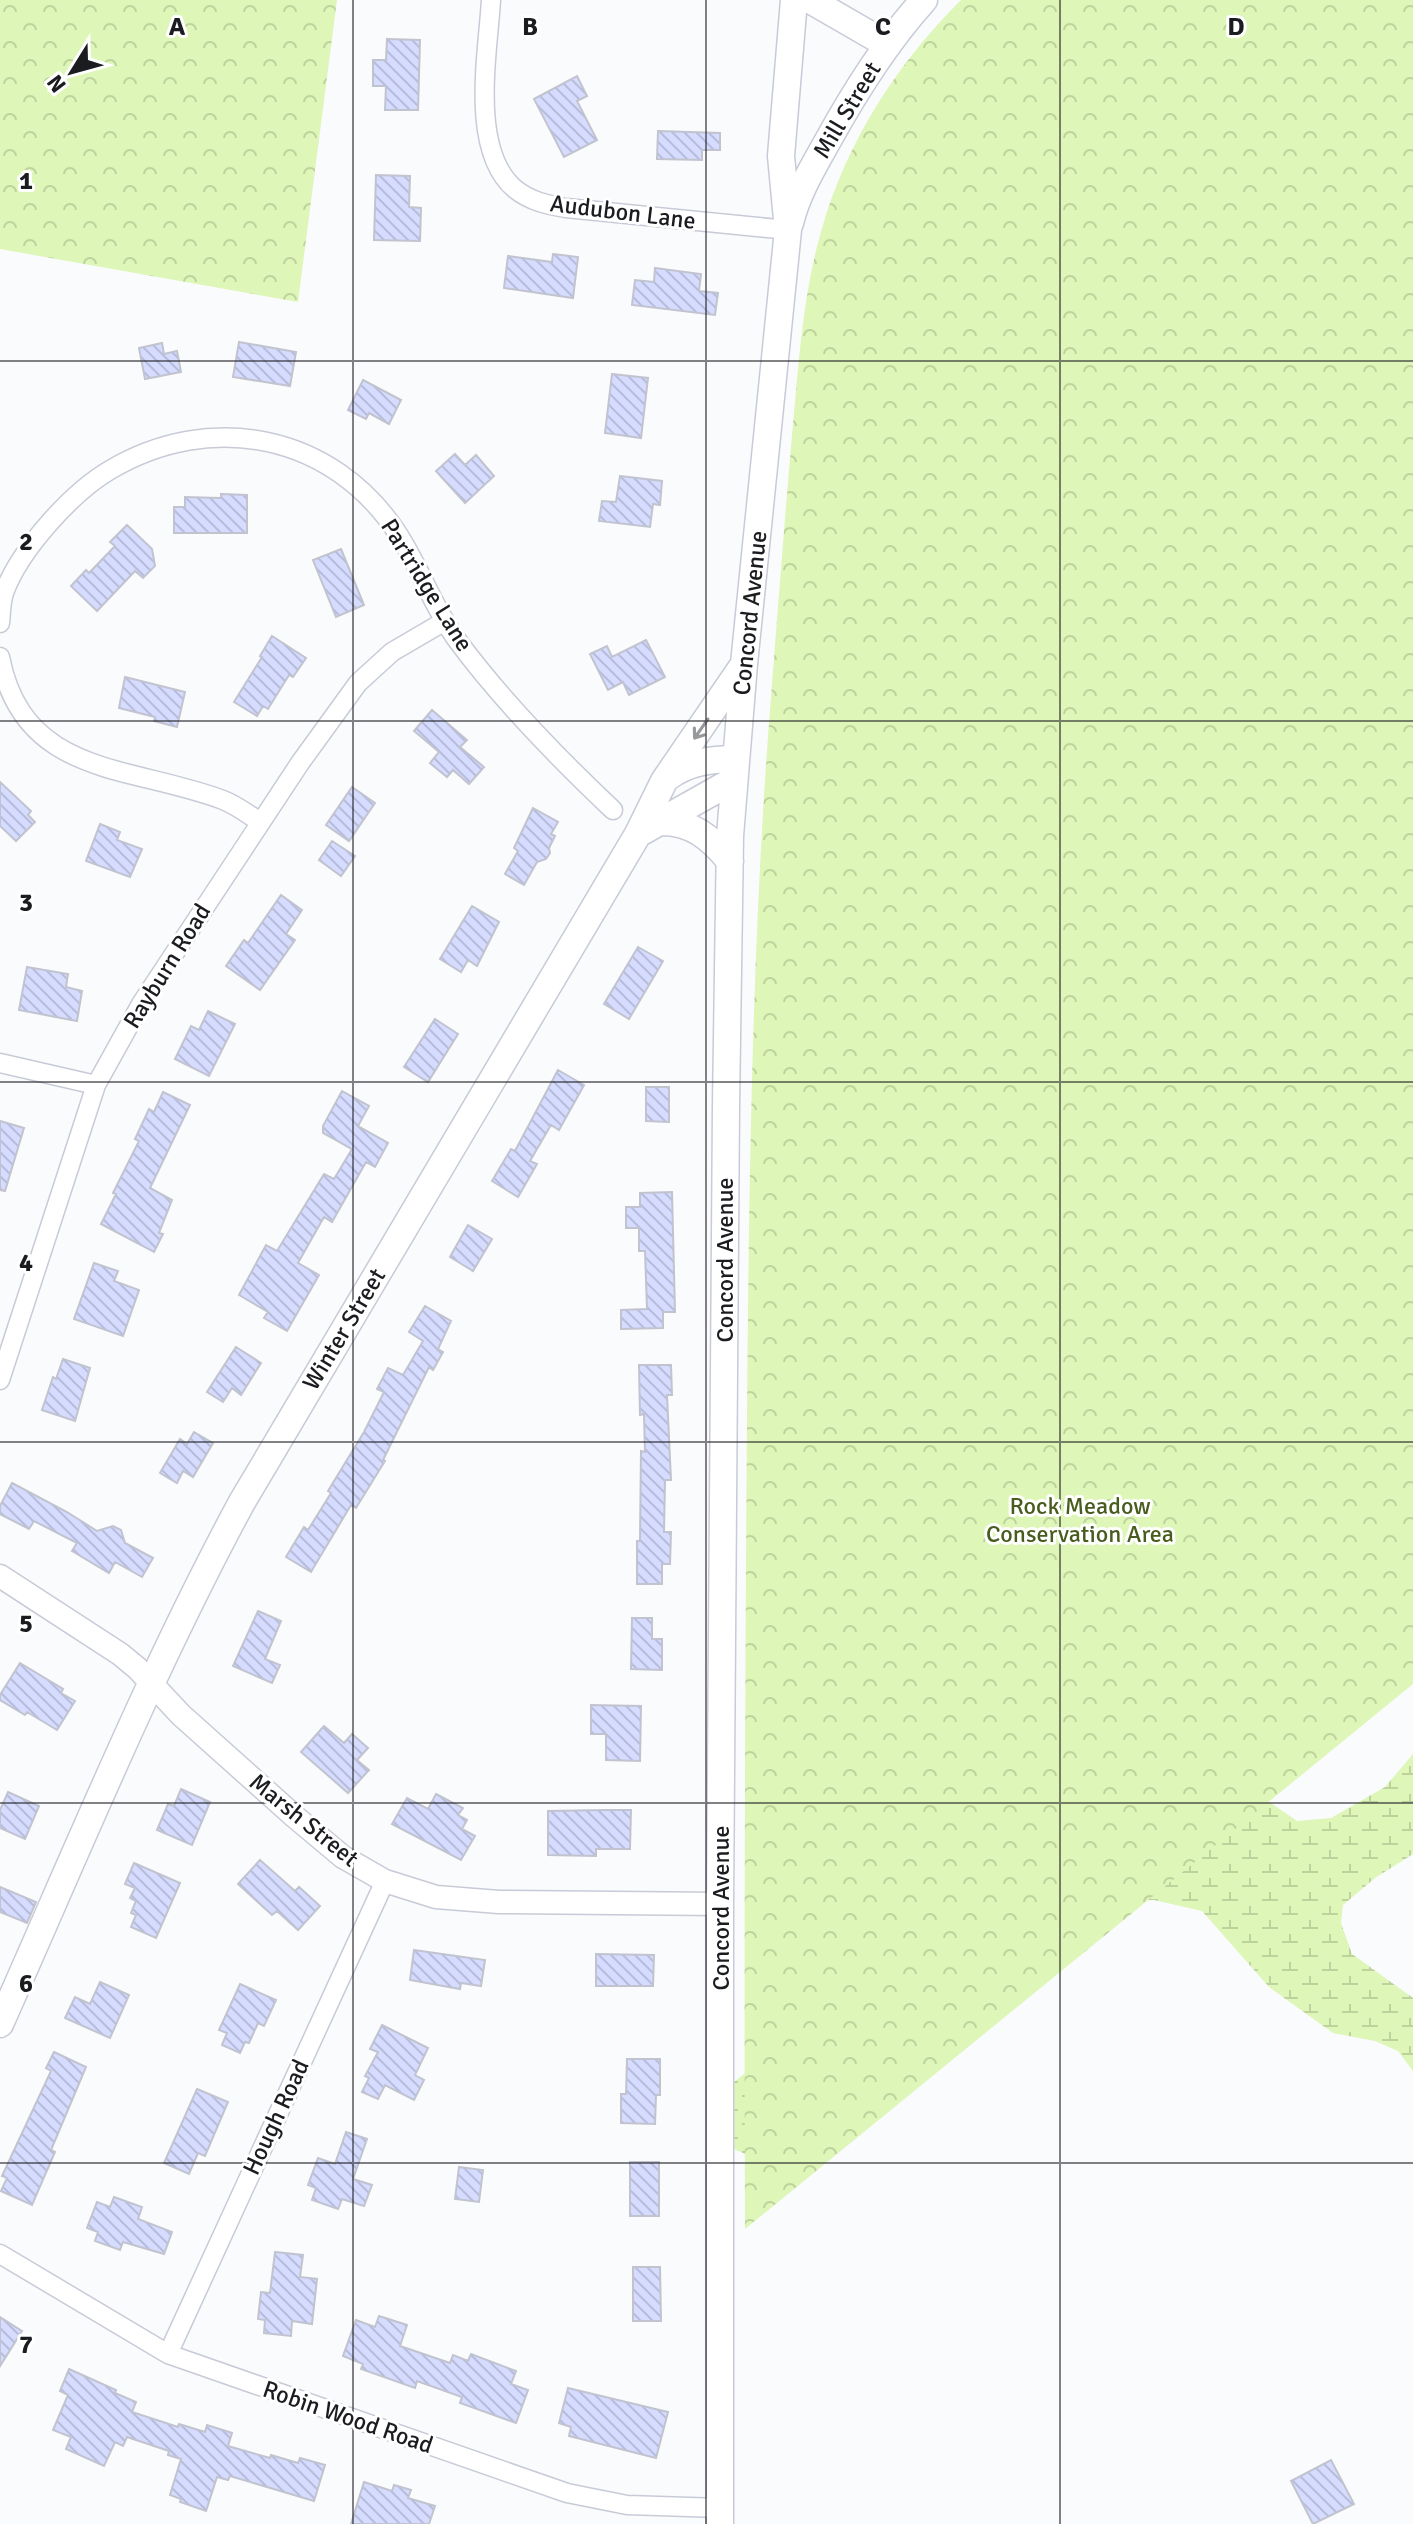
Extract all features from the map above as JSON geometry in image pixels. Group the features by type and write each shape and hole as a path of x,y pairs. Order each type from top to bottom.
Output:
{"main road":[{"name":"Concord Avenue","path":"720,2516 720,1904 730,861 744,664 788,230 781,174 781,138 794,0"},
{"path":"810,0 888,45"},
{"name":"Mill Street","path":"788,230 793,208 843,112 888,45 924,0"},
{"name":"Winter Street","path":"0,2024 152,1684 242,1502 649,828 664,781 744,664"},
{"path":"664,781 694,764 735,769"},
{"path":"649,828 735,769"},
{"path":"649,828 677,822 701,832 730,861"}],"street":[{"name":"Audubon Lane","path":"491,0 487,132 494,161 516,189 536,201 566,208 788,230"},
{"name":"Partridge Lane","path":"0,623 2,597 31,545 101,475 125,461 188,441 226,437 264,440 303,452 352,481 368,496 397,534 459,642 509,701 613,810"},
{"name":"Rayburn Road","path":"0,1380 96,1085 141,1004 260,822 358,683 392,652 445,621"},
{"path":"0,657 10,694 18,709 40,735 63,751 105,767 226,801 260,822"},
{"path":"0,1063 96,1085"},
{"name":"Marsh Street","path":"0,1576 120,1654 181,1715 294,1816 343,1857 385,1881 436,1897 499,1902 720,1904"},
{"name":"Hough Road","path":"168,2354 385,1881"},
{"name":"Robin Wood Road","path":"0,2254 168,2354 567,2493 627,2505 720,2516"}],"green space":[{"path":"0,0 337,0 298,302 0,249"},
{"name":"Rock Meadow Conservation Area","path":"961,0 1413,0 1413,1684 745,2229 746,1519 753,1057 765,787 797,376 815,255 844,167 895,78"},
{"path":"1413,1754 1413,1854 1375,1878 1343,1905 1341,1923 1352,1954 1413,1998 1413,2071 1398,2051 1375,2041 1333,2033 1269,1987 1202,1911 1154,1900 1121,1901 764,2163 711,2138 712,2099 1003,1873 1262,1797 1297,1821 1331,1818 1385,1787"}],"building":[{"path":"387,39 420,40 418,110 385,110 386,86 373,86 373,60 386,60"},
{"path":"577,76 587,96 577,101 597,140 564,157 534,99"},
{"path":"658,131 720,133 720,150 702,150 702,160 657,159"},
{"path":"376,175 410,176 409,207 421,208 420,241 374,240"},
{"path":"553,254 578,257 573,298 504,288 508,256 552,262"},
{"path":"655,268 701,274 699,291 718,293 715,315 632,305 635,280 654,282"},
{"path":"239,342 296,352 290,386 233,377"},
{"path":"162,343 164,354 177,351 181,372 145,379 139,348"},
{"path":"612,374 648,378 641,438 605,433"},
{"path":"363,380 401,400 389,424 369,413 366,419 348,410"},
{"path":"455,454 465,465 476,455 494,476 465,503 436,471"},
{"path":"620,476 662,481 660,505 653,504 650,527 599,521 602,501 616,502"},
{"path":"221,494 247,495 247,533 174,533 174,507 185,507 185,497 221,498"},
{"path":"127,525 152,549 155,566 143,578 135,571 97,611 71,586 86,570 89,573 115,546 110,542"},
{"path":"341,549 364,605 336,617 313,560"},
{"path":"272,636 306,658 293,677 289,675 268,709 263,706 257,716 234,702"},
{"path":"646,640 665,677 629,695 623,682 608,690 590,654 607,646 612,657"},
{"path":"125,677 185,692 177,727 154,721 155,717 119,708"},
{"path":"432,710 467,740 460,747 484,767 469,784 453,770 447,777 430,763 439,752 414,731"},
{"path":"0,782 31,811 28,815 35,822 16,841 0,826"},
{"path":"352,787 375,803 349,841 326,825"},
{"path":"533,808 558,822 551,834 555,836 550,853 546,859 537,862 524,885 505,874 518,851 514,848"},
{"path":"100,824 120,832 117,840 142,849 130,877 86,861"},
{"path":"332,841 355,856 341,876 319,860"},
{"path":"281,895 302,910 286,934 295,940 260,990 226,966 244,940 248,943"},
{"path":"472,906 499,922 477,966 468,960 461,972 440,959"},
{"path":"638,947 663,961 629,1019 604,1004"},
{"path":"27,967 68,974 66,987 82,991 77,1021 19,1010"},
{"path":"208,1011 235,1024 209,1076 175,1059 191,1026 199,1030"},
{"path":"435,1019 458,1034 428,1082 404,1067"},
{"path":"558,1070 584,1085 559,1130 551,1125 530,1161 537,1164 518,1197 492,1181 511,1149 515,1151"},
{"path":"646,1087 669,1087 669,1122 646,1121"},
{"path":"342,1091 369,1106 358,1126 388,1143 375,1167 366,1162 332,1222 324,1217 298,1263 319,1275 287,1331 264,1318 268,1312 239,1295 266,1245 277,1251 324,1174 334,1179 352,1149 323,1133 323,1126"},
{"path":"163,1092 190,1105 150,1188 172,1200 159,1233 163,1234 154,1252 101,1224 139,1141 135,1139 149,1109 154,1112"},
{"path":"0,1121 24,1128 5,1191 0,1190"},
{"path":"672,1192 675,1312 663,1312 663,1328 621,1329 621,1310 647,1309 645,1251 639,1251 639,1228 626,1228 626,1207 640,1207 640,1193"},
{"path":"468,1225 492,1239 473,1271 450,1257"},
{"path":"94,1263 118,1271 114,1281 139,1290 123,1336 74,1319"},
{"path":"425,1306 451,1321 438,1349 443,1352 433,1370 429,1367 385,1461 356,1508 351,1505 311,1572 286,1557 304,1527 308,1530 364,1432 384,1392 377,1389 388,1368 403,1375 423,1341 409,1332"},
{"path":"236,1347 261,1363 241,1395 232,1388 223,1402 207,1392"},
{"path":"63,1359 90,1368 75,1421 42,1410"},
{"path":"639,1365 671,1365 672,1395 667,1395 671,1480 665,1480 664,1532 671,1532 670,1564 662,1564 662,1584 637,1584 641,1451 645,1452 644,1414 640,1415"},
{"path":"194,1432 213,1443 193,1477 183,1471 177,1483 160,1473 180,1439 187,1444"},
{"path":"12,1483 97,1531 113,1526 121,1530 125,1543 153,1558 142,1577 115,1562 109,1573 72,1551 77,1543 34,1521 29,1529 0,1514 0,1506"},
{"path":"258,1611 281,1621 265,1659 280,1665 272,1683 233,1666"},
{"path":"632,1618 652,1618 652,1639 662,1639 662,1670 631,1669"},
{"path":"20,1663 63,1689 61,1693 75,1701 57,1730 0,1700"},
{"path":"591,1705 641,1706 640,1761 606,1760 606,1734 591,1734"},
{"path":"324,1726 344,1743 352,1734 368,1748 357,1760 369,1770 348,1793 301,1752"},
{"path":"181,1789 210,1802 192,1845 157,1830 168,1804 174,1806"},
{"path":"8,1792 39,1806 25,1839 0,1828 0,1810"},
{"path":"436,1794 463,1808 458,1815 467,1820 462,1829 475,1836 461,1860 392,1824 407,1798 428,1809"},
{"path":"631,1810 630,1849 596,1849 596,1856 548,1855 548,1811"},
{"path":"260,1860 295,1891 299,1887 320,1906 298,1930 277,1911 272,1915 238,1884"},
{"path":"134,1863 180,1883 156,1938 131,1927 136,1915 131,1913 136,1901 130,1898 135,1888 125,1884"},
{"path":"0,1887 36,1902 27,1923 0,1912"},
{"path":"414,1950 485,1960 481,1986 461,1983 460,1989 410,1980"},
{"path":"596,1954 654,1955 653,1986 596,1986"},
{"path":"100,1982 129,1995 110,2038 65,2018 75,1997 90,2004"},
{"path":"240,1984 276,2000 264,2026 258,2023 249,2043 245,2042 240,2053 222,2045 227,2033 219,2030"},
{"path":"382,2025 428,2048 415,2075 424,2080 414,2100 385,2085 378,2099 362,2092 369,2078 365,2076 378,2052 370,2049"},
{"path":"54,2052 86,2067 32,2205 1,2191 7,2178 2,2176 51,2071 46,2068"},
{"path":"627,2059 660,2059 660,2095 656,2095 655,2124 621,2123 621,2094 626,2094"},
{"path":"197,2089 228,2102 205,2156 198,2153 189,2174 164,2163"},
{"path":"346,2132 367,2139 353,2179 372,2185 364,2206 342,2199 338,2209 312,2200 316,2188 308,2185 318,2158 335,2164"},
{"path":"630,2162 659,2162 659,2216 630,2216"},
{"path":"459,2167 483,2170 479,2202 455,2199"},
{"path":"114,2197 142,2207 138,2219 172,2232 164,2254 123,2242 120,2250 95,2241 98,2232 87,2228 97,2202 110,2207"},
{"path":"275,2252 303,2255 300,2277 317,2279 312,2324 292,2321 291,2336 264,2333 265,2320 258,2319 261,2292 270,2293"},
{"path":"633,2267 660,2267 661,2321 633,2321"},
{"path":"379,2316 407,2325 400,2346 450,2363 453,2355 468,2361 471,2354 516,2371 511,2384 528,2390 516,2423 460,2403 462,2397 417,2381 415,2388 361,2369 363,2364 343,2356 356,2320 375,2327"},
{"path":"0,2317 22,2331 0,2366"},
{"path":"69,2369 136,2402 132,2412 178,2427 179,2424 205,2432 207,2425 232,2433 228,2446 270,2458 271,2455 298,2463 300,2458 325,2465 314,2501 230,2476 228,2480 217,2477 206,2511 170,2495 181,2459 168,2455 169,2451 127,2437 123,2446 115,2442 104,2466 66,2449 71,2437 53,2430 68,2395 60,2391"},
{"path":"568,2388 668,2412 656,2458 569,2436 571,2427 559,2423"},
{"path":"1331,2460 1354,2504 1313,2524 1291,2481"},
{"path":"364,2482 392,2491 394,2485 411,2490 408,2498 435,2506 429,2524 351,2524"}]}
